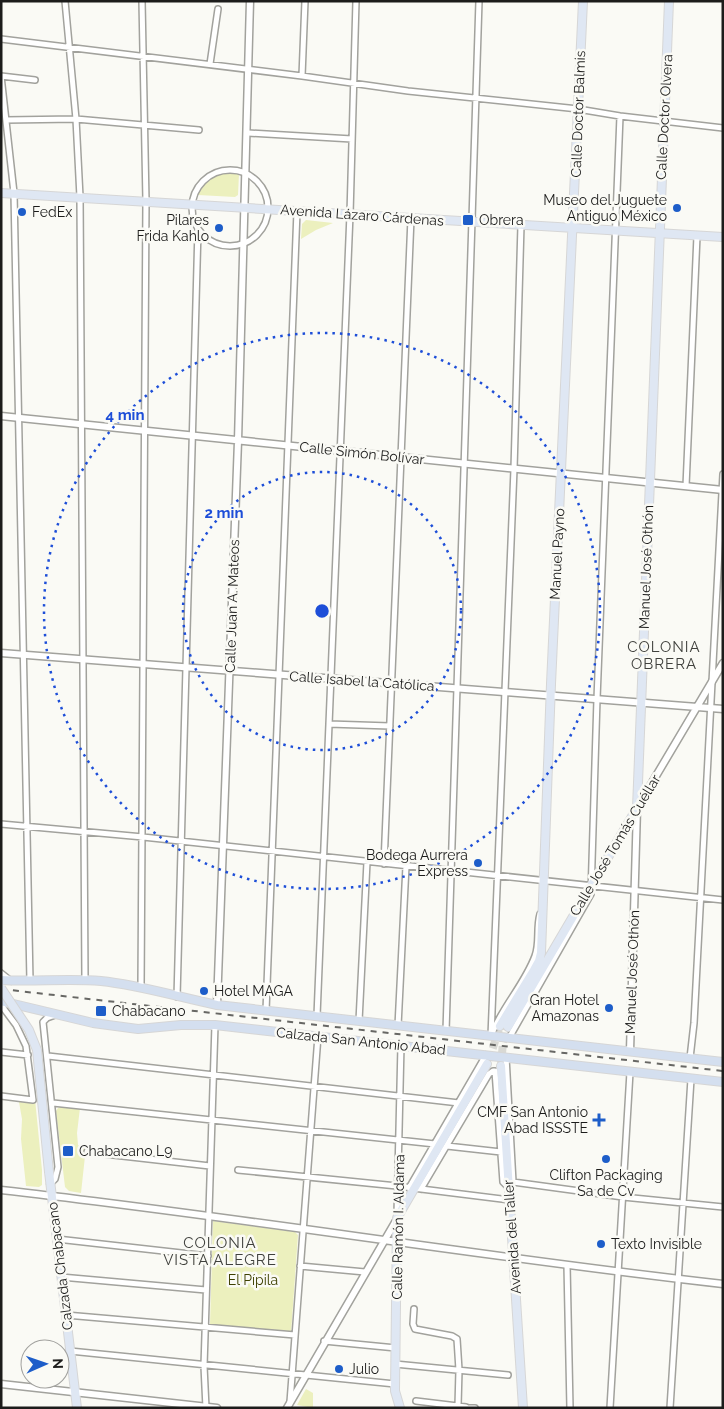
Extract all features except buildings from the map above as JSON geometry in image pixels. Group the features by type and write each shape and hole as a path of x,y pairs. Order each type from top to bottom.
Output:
{"highway":[{"name":"Calzada San Antonio Abad","path":"1,980 85,980 142,987 216,1005 723,1062"},
{"name":"Calzada San Antonio Abad","path":"1,1003 93,1023 138,1029 181,1025 215,1025 723,1082"}],"main road":[{"name":"Calle Doctor Balmis","path":"574,228 583,1"},
{"name":"Calle Doctor Olvera","path":"658,233 669,1"},
{"name":"Avenida Lázaro Cárdenas","path":"1,192 723,237"},
{"name":"Manuel Payno","path":"543,881 574,228"},
{"name":"Manuel José Othón","path":"637,808 658,233"},
{"name":"Calle José Tomás Cuéllar","path":"543,881 539,962 504,1027 637,808"},
{"name":"Calzada Chabacano","path":"2,990 29,1030 36,1050 69,1339"},
{"path":"397,1218 487,1064"},
{"name":"Avenida del Taller","path":"501,1066 511,1185 513,1258 523,1408"},
{"name":"Calle Ramón I. Aldama","path":"397,1218 395,1384 396,1398 400,1408"},
{"name":"Calzada Chabacano","path":"70,1351 77,1408"}],"street":[{"path":"65,1 76,119 80,197 85,980"},
{"path":"142,1 146,201 142,987"},
{"name":"Calle Juan A. Mateos","path":"216,1005 238,440 250,70 250,1"},
{"path":"302,76 305,1"},
{"path":"318,1016 350,214 356,1"},
{"path":"446,1031 470,222 479,1"},
{"path":"210,64 218,10"},
{"path":"1,39 475,99 578,109 723,128"},
{"path":"30,981 14,193 1,76 35,80"},
{"path":"509,1038 591,894 620,116"},
{"path":"6,120 76,119 199,130"},
{"path":"248,133 352,139"},
{"path":"227,169 246,173 260,185 265,193 268,209 264,223 256,235 244,243 235,245 218,244 211,241 198,229 194,222 192,204 196,189 209,175 227,169"},
{"path":"266,1011 297,211"},
{"path":"384,864 411,218"},
{"path":"491,1036 514,469 521,224"},
{"path":"177,997 198,229"},
{"path":"686,486 697,236"},
{"name":"Calle Simón Bolívar","path":"1,416 722,490"},
{"path":"690,1058 694,1024 723,474"},
{"name":"Calle Isabel la Católica","path":"1,653 723,709"},
{"name":"Calle José Tomás Cuéllar","path":"637,808 723,663"},
{"path":"329,724 390,726"},
{"name":"Manuel José Othón","path":"630,1051 637,808"},
{"path":"1,824 723,900"},
{"path":"359,1021 367,862"},
{"path":"398,1026 406,866"},
{"path":"491,1036 534,958 538,944 538,921 542,906"},
{"path":"1,973 12,981"},
{"path":"1,1003 24,1041 28,1055 33,1100 1,1096"},
{"name":"Calzada Chabacano","path":"50,1184 55,1179 58,1166 44,1022 47,1018 58,1014"},
{"path":"205,1407 204,1366 215,1025"},
{"path":"288,1405 318,1036"},
{"name":"Calle Ramón I. Aldama","path":"397,1218 401,1045"},
{"path":"1,1052 28,1055"},
{"path":"415,1188 435,1144 486,1055"},
{"path":"48,1056 459,1103"},
{"path":"506,1058 511,1185"},
{"path":"415,1188 447,1146 489,1074 494,1071 503,1182 511,1185 723,1207"},
{"path":"610,1408 630,1072"},
{"path":"670,1408 691,1079"},
{"path":"52,1103 435,1144"},
{"path":"447,1146 501,1152"},
{"path":"86,1152 210,1166"},
{"path":"238,1170 397,1186 510,1200"},
{"path":"1,1190 723,1284"},
{"path":"288,1405 397,1218"},
{"path":"57,1239 208,1256"},
{"path":"567,1265 570,1408"},
{"path":"300,1266 365,1272"},
{"path":"61,1277 206,1290"},
{"path":"414,1309 413,1324 415,1329 457,1338 459,1370 458,1406"},
{"path":"66,1315 295,1335"},
{"path":"324,1341 396,1348"},
{"path":"70,1351 395,1384"},
{"path":"395,1364 508,1375"},
{"path":"1,1384 217,1408"},
{"path":"416,1401 475,1408"}],"green space":[{"path":"233,172 239,174 238,195 235,197 198,195 204,185 212,178"},
{"path":"306,220 333,223 301,239 302,224"},
{"path":"35,1099 42,1170 42,1185 39,1187 26,1186 21,1139 22,1119 19,1102 32,1103"},
{"path":"63,1106 80,1108 77,1133 78,1145 86,1147 81,1193 69,1191 65,1187 56,1111"},
{"name":"El Pípila","path":"213,1221 295,1232 298,1235 291,1333 210,1325"},
{"path":"306,1389 313,1393 313,1408 297,1405"}],"tunnel":[{"path":"489,1060 500,1026"},
{"path":"501,1066 503,1042 508,1027"}],"railway":[{"path":"1,989 723,1071"}],"place":[{"name":"Museo del Juguete Antiguo México","path":"677,208"},
{"name":"FedEx","path":"22,212"},
{"name":"Obrera","path":"468,220"},
{"name":"Pilares Frida Kahlo","path":"219,228"},
{"name":"Bodega Aurrera Express","path":"478,863"},
{"name":"Hotel MAGA","path":"204,991"},
{"name":"Gran Hotel Amazonas","path":"609,1008"},
{"name":"Chabacano","path":"101,1011"},
{"name":"CMF San Antonio Abad ISSSTE","path":"599,1120"},
{"name":"Chabacano L9","path":"68,1151"},
{"name":"Clifton Packaging Sa de Cv","path":"606,1159"},
{"name":"Texto Invisible","path":"601,1244"},
{"name":"Julio","path":"339,1369"}],"district":[{"name":"COLONIA OBRERA","path":"664,656"},
{"name":"COLONIA VISTA ALEGRE","path":"220,1252"}]}
